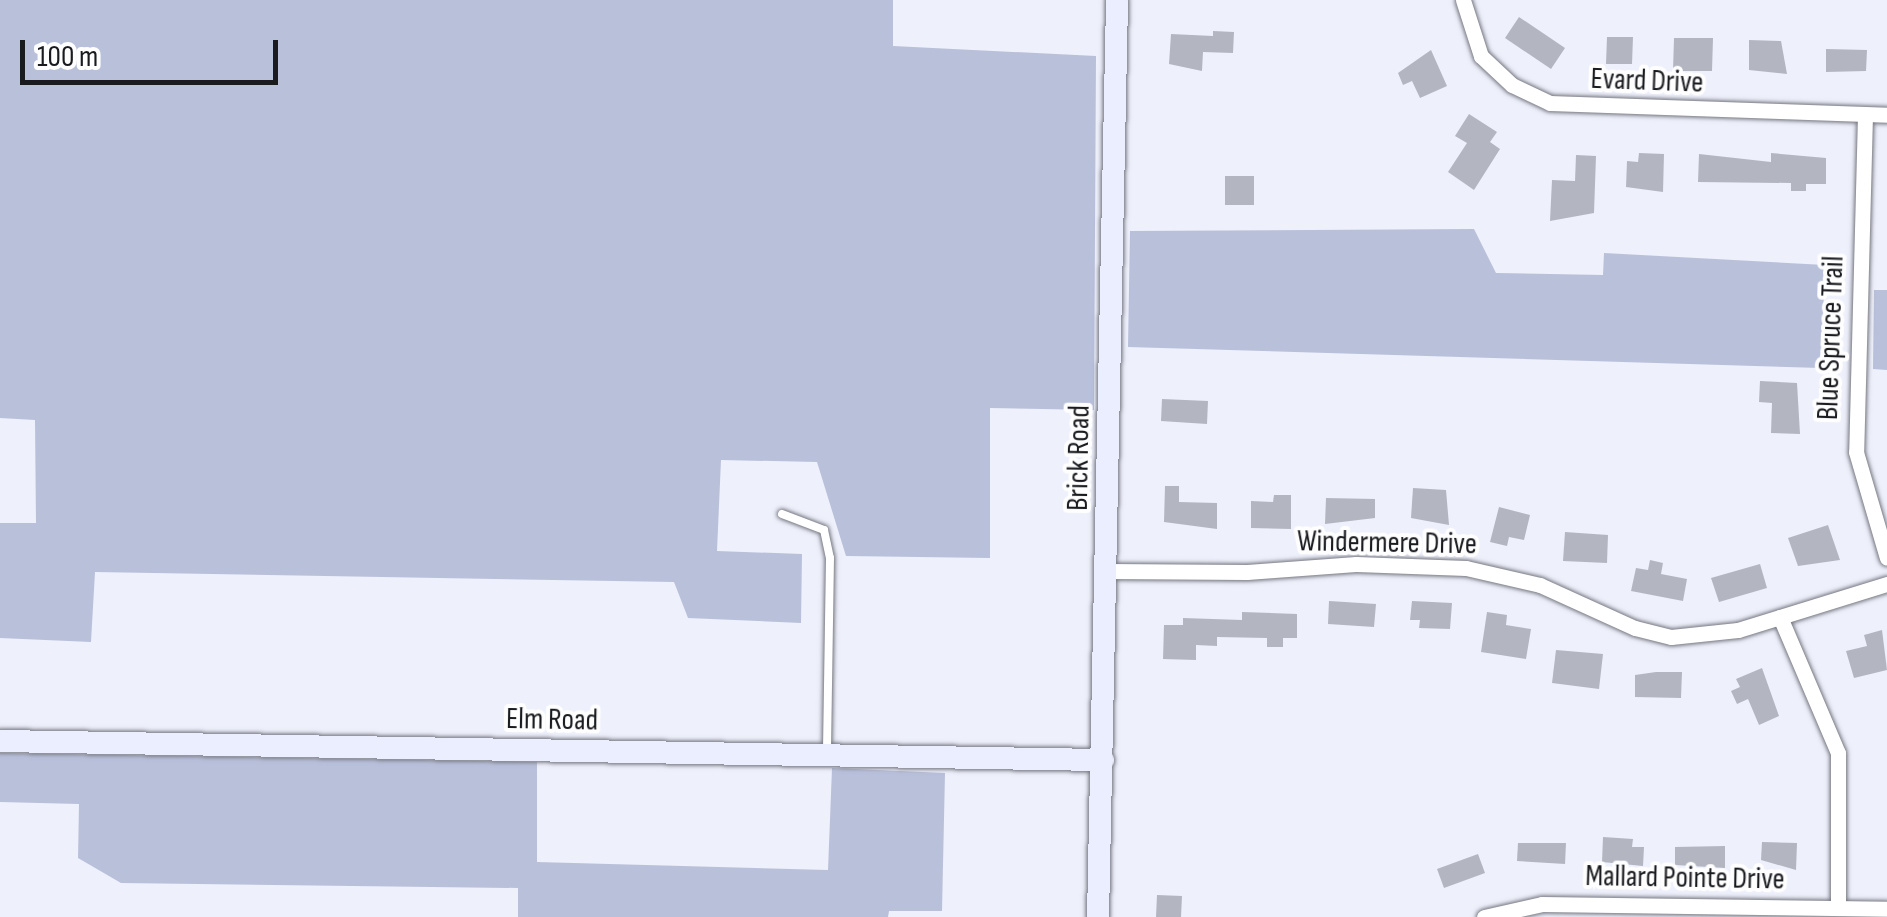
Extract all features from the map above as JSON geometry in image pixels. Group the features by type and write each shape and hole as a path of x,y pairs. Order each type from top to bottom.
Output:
{"street":[{"name":"Brick Road","path":"1098,917 1117,0"},
{"name":"Evard Drive","path":"1463,0 1481,56 1523,92 1550,103 1887,115"},
{"name":"Blue Spruce Trail","path":"1865,114 1856,452 1887,558"},
{"name":"Windermere Drive","path":"1107,571 1466,568 1540,585 1635,628 1672,637 1718,635 1887,584"},
{"path":"1780,616 1838,753 1838,907"},
{"name":"Elm Road","path":"0,741 1103,760"},
{"name":"Mallard Pointe Drive","path":"1484,917 1542,904 1887,909"}],"lane":[{"path":"782,514 824,530 830,558 827,755"}],"shaded area":[{"path":"0,0 893,0 893,46 1096,56 1094,410 990,408 990,558 846,556 817,462 721,460 717,551 802,554 801,623 688,618 674,582 95,572 91,642 0,638 0,523 36,523 35,420 0,418"},
{"path":"1474,229 1496,273 1603,275 1604,253 1825,265 1821,368 1128,347 1130,231"},
{"path":"1874,290 1887,290 1887,370 1873,369"},
{"path":"0,753 537,762 537,862 828,870 832,768 945,773 942,911 889,911 888,917 518,917 518,888 121,883 78,858 79,804 0,802"}],"building":[{"path":"1519,17 1565,48 1551,69 1505,38"},
{"path":"1213,31 1234,32 1233,53 1203,52 1202,71 1169,64 1171,34 1213,36"},
{"path":"1607,37 1633,37 1632,64 1606,64"},
{"path":"1674,38 1713,38 1712,71 1673,71"},
{"path":"1749,40 1781,41 1787,74 1749,70"},
{"path":"1826,49 1867,50 1866,71 1826,72"},
{"path":"1431,50 1447,86 1420,98 1412,81 1403,85 1398,73"},
{"path":"1469,114 1497,132 1490,142 1500,149 1474,190 1448,172 1467,143 1455,136"},
{"path":"1639,153 1664,154 1663,192 1626,187 1627,161 1638,162"},
{"path":"1771,153 1826,158 1826,184 1806,184 1806,191 1791,191 1791,183 1698,182 1699,154 1771,162"},
{"path":"1576,155 1596,156 1594,213 1550,221 1552,180 1575,181"},
{"path":"1225,176 1254,176 1254,205 1225,205"},
{"path":"1760,381 1797,383 1800,434 1771,433 1772,403 1759,402"},
{"path":"1162,399 1208,401 1207,424 1161,421"},
{"path":"1165,486 1179,486 1179,502 1217,503 1217,529 1164,522"},
{"path":"1413,488 1446,490 1449,525 1411,518"},
{"path":"1274,495 1291,495 1291,529 1251,528 1251,501 1273,502"},
{"path":"1326,498 1375,499 1375,518 1325,524"},
{"path":"1499,507 1530,515 1524,540 1509,537 1507,546 1490,542"},
{"path":"1828,525 1840,560 1798,566 1788,538"},
{"path":"1565,532 1608,535 1607,563 1563,561"},
{"path":"1650,560 1663,563 1661,574 1687,579 1683,601 1631,591 1636,568 1648,570"},
{"path":"1760,564 1767,588 1719,602 1711,578"},
{"path":"1329,601 1376,604 1374,627 1328,624"},
{"path":"1412,601 1452,603 1450,629 1419,628 1420,620 1410,620"},
{"path":"1242,612 1297,614 1297,638 1283,638 1283,647 1267,647 1267,638 1217,637 1217,646 1196,645 1196,660 1163,659 1164,625 1183,625 1183,618 1242,620"},
{"path":"1487,612 1507,615 1506,625 1531,629 1526,659 1481,652"},
{"path":"1882,630 1887,670 1854,678 1846,651 1867,646 1864,635"},
{"path":"1556,650 1603,654 1599,689 1552,683"},
{"path":"1762,668 1779,716 1759,725 1748,699 1737,704 1731,691 1740,687 1736,679"},
{"path":"1682,672 1681,698 1635,697 1635,675"},
{"path":"1603,837 1633,839 1632,847 1644,847 1643,866 1602,862"},
{"path":"1762,842 1797,843 1796,870 1761,860"},
{"path":"1518,843 1566,843 1565,864 1517,861"},
{"path":"1725,846 1725,868 1675,865 1675,847"},
{"path":"1478,854 1485,873 1444,888 1437,869"},
{"path":"1157,895 1182,896 1181,917 1156,917"}]}
